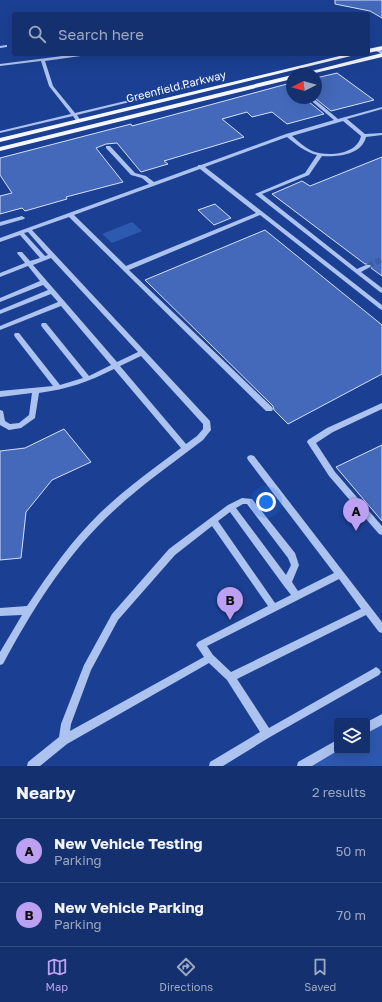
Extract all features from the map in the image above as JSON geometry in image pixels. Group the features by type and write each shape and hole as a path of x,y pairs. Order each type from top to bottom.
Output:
{"main road":[{"path":"322,69 382,54"},
{"name":"Greenfield Parkway","path":"0,140 348,56"},
{"name":"Greenfield Parkway","path":"0,149 286,78"}],"street":[{"path":"164,0 170,0"},
{"path":"0,47 6,46"},
{"path":"379,49 382,54"},
{"path":"0,65 73,56"},
{"path":"43,60 51,86 79,121"},
{"path":"0,132 197,85"},
{"path":"317,104 338,121"},
{"path":"0,240 288,135 382,108"},
{"path":"344,119 364,136 382,134"},
{"path":"288,135 311,153 321,154 339,154 356,149 362,145 364,136"},
{"path":"108,147 133,174 144,177 153,184"},
{"path":"321,154 308,174 258,194 382,291"},
{"path":"200,166 382,308"},
{"path":"125,269 260,213"},
{"path":"70,214 269,409"},
{"path":"0,224 22,218"},
{"path":"0,661 29,610 51,578 91,528 140,484 200,438 207,430 207,423 29,230"},
{"path":"21,233 44,258"},
{"path":"20,253 186,449"},
{"path":"0,275 53,255"},
{"path":"357,272 368,266"},
{"path":"0,300 44,282"},
{"path":"0,312 52,291"},
{"path":"0,328 62,303"},
{"path":"44,325 88,379"},
{"path":"17,334 58,388"},
{"path":"0,394 58,388 88,379 142,353"},
{"path":"0,413 1,422 9,427 20,425 32,416 36,390"},
{"path":"382,406 330,430 312,442 332,474 382,532"},
{"path":"251,458 382,629"},
{"path":"64,740 66,724 87,668 116,617 172,552 231,507 242,501 248,500 292,556 295,565 287,583"},
{"path":"231,507 297,596"},
{"path":"213,520 274,608"},
{"path":"267,734 230,677 210,658 202,645 340,574"},
{"path":"0,612 29,610"},
{"path":"230,677 368,610"},
{"path":"32,766 64,740 210,658"},
{"path":"214,766 376,672"},
{"path":"370,726 382,719"},
{"path":"302,766 334,747"}],"shaded area":[{"path":"132,222 142,231 112,243 102,234"},
{"path":"382,721 382,766 300,766 334,752 334,754 370,754 370,727"}],"building":[{"path":"335,0 382,0 382,18 370,11 335,4"},
{"path":"337,73 374,100 331,111 322,104 322,77"},
{"path":"286,84 286,104 312,104 324,114 287,124 272,112 252,117 247,112 222,119 244,137 164,161 168,164 141,172 117,143 106,144 96,148 123,182 66,197 67,199 25,211 22,208 0,214 0,196 12,193 0,175 0,158 131,124 132,126"},
{"path":"382,157 382,276 371,268 371,264 365,264 272,194 302,181 310,186"},
{"path":"215,204 231,218 214,225 198,210"},
{"path":"265,230 382,325 382,374 288,424 274,410 273,406 145,280"},
{"path":"64,429 91,462 52,480 26,512 21,558 0,560 0,451 25,448"},
{"path":"382,445 382,521 336,467"}],"tunnel":[{"path":"368,266 382,259"}],"place":[{"name":"New Vehicle Testing","path":"356,531"},
{"name":"New Vehicle Parking","path":"230,620"}]}
